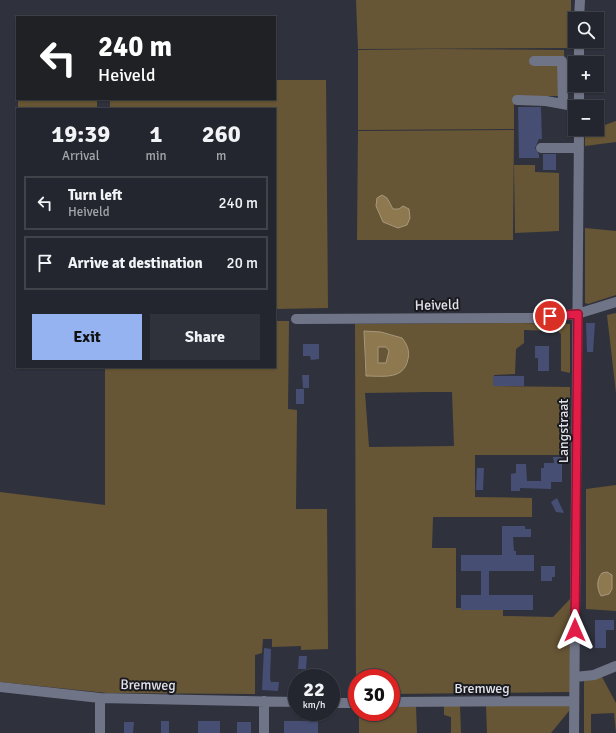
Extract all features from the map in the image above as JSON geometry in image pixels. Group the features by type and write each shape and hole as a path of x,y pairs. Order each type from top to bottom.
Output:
{"street":[{"path":"579,12 580,0"},
{"path":"534,61 562,61 563,104"},
{"path":"517,100 546,101 568,105"},
{"name":"Langstraat","path":"574,733 579,136"},
{"path":"540,148 578,148"},
{"name":"Heiveld","path":"296,319 537,318 578,314 616,302"},
{"path":"575,677 598,674 616,666"},
{"name":"Bremweg","path":"0,687 100,698 288,702"},
{"path":"100,698 100,733"},
{"path":"264,701 264,733"},
{"name":"Bremweg","path":"400,702 574,701"}],"shaded area":[{"path":"356,0 571,0 571,12 568,12 568,48 571,48 358,49"},
{"path":"358,50 564,50 565,96 514,96 514,129 358,130"},
{"path":"276,80 326,80 328,308 276,309 276,108 110,108 110,100 276,100"},
{"path":"18,100 97,100 97,108 18,108"},
{"path":"616,121 616,142 585,146 585,136 604,136 604,125"},
{"path":"514,130 513,240 357,240 358,131"},
{"path":"514,165 535,165 535,172 559,173 559,231 515,233"},
{"path":"382,195 387,198 393,209 399,209 403,206 409,209 410,218 407,225 398,228 383,222 376,206 377,198"},
{"path":"585,228 616,231 616,295 588,304 585,303"},
{"path":"616,313 616,393 607,315"},
{"path":"276,321 289,321 288,409 297,410 296,509 327,509 328,649 301,650 301,646 272,647 272,639 263,639 262,653 255,655 255,694 107,693 0,682 0,492 105,505 105,368 276,368"},
{"path":"355,324 570,324 570,373 561,371 561,334 558,331 524,330 524,343 516,349 515,374 494,375 494,386 570,387 570,455 475,455 475,497 532,498 532,517 433,517 432,548 456,548 456,608 503,608 503,616 553,617 570,599 570,692 400,694 400,669 356,669","holes":["364,331 393,335 386,376 365,373","452,392 454,446 369,447 365,393"]},
{"path":"364,331 381,332 402,338 407,345 409,353 406,366 402,371 398,374 386,376 366,376","holes":["378,347 386,347 389,351 386,363 378,363"]},
{"path":"378,347 386,347 389,351 387,363 378,363"},
{"path":"616,485 616,611 586,609 586,489"},
{"path":"607,572 612,575 612,589 609,594 601,596 598,582 602,573"},
{"path":"602,677 616,703 616,733 614,713 591,714 591,733 584,733 584,681"},
{"path":"400,706 416,707 417,733 359,733 359,721 400,721"},
{"path":"444,706 460,706 461,733 451,733 451,717 444,715"},
{"path":"486,706 569,706 569,711 551,733 487,733"}],"building":[{"path":"518,107 541,107 542,139 539,139 535,148 539,154 539,158 519,158"},
{"path":"543,154 556,154 556,170 543,170"},
{"path":"586,323 595,323 593,352 587,352"},
{"path":"303,344 319,344 319,359 311,360 310,356 303,356"},
{"path":"535,346 549,346 549,371 538,371 538,358 535,358"},
{"path":"302,375 309,375 309,388 303,388"},
{"path":"493,376 524,376 524,386 493,386"},
{"path":"296,389 304,389 304,404 296,404"},
{"path":"553,457 562,457 562,482 551,482 551,489 520,488 520,491 511,491 511,474 516,473 516,464 526,464 527,481 541,481 541,468 544,468 544,463 554,463"},
{"path":"477,468 484,468 483,490 476,490"},
{"path":"557,498 564,513 556,512 551,502"},
{"path":"502,526 525,526 525,529 531,529 531,537 513,537 514,551 516,551 516,555 534,555 534,571 489,571 489,595 533,595 533,610 461,610 461,595 481,595 481,571 461,571 461,555 502,555"},
{"path":"541,566 555,566 555,577 552,577 552,581 541,581"},
{"path":"595,620 614,620 614,630 606,630 606,648 595,648"},
{"path":"264,648 271,649 270,679 271,682 279,682 278,691 262,690"},
{"path":"299,656 307,656 306,669 298,669"},
{"path":"161,721 169,721 169,733 161,733"},
{"path":"198,721 220,721 220,733 198,733"},
{"path":"284,721 318,721 318,733 284,733"},
{"path":"124,722 134,722 133,733 124,733"},
{"path":"237,722 251,722 251,733 237,733"}],"route":[{"path":"550,316 578,314 575,630"}]}
